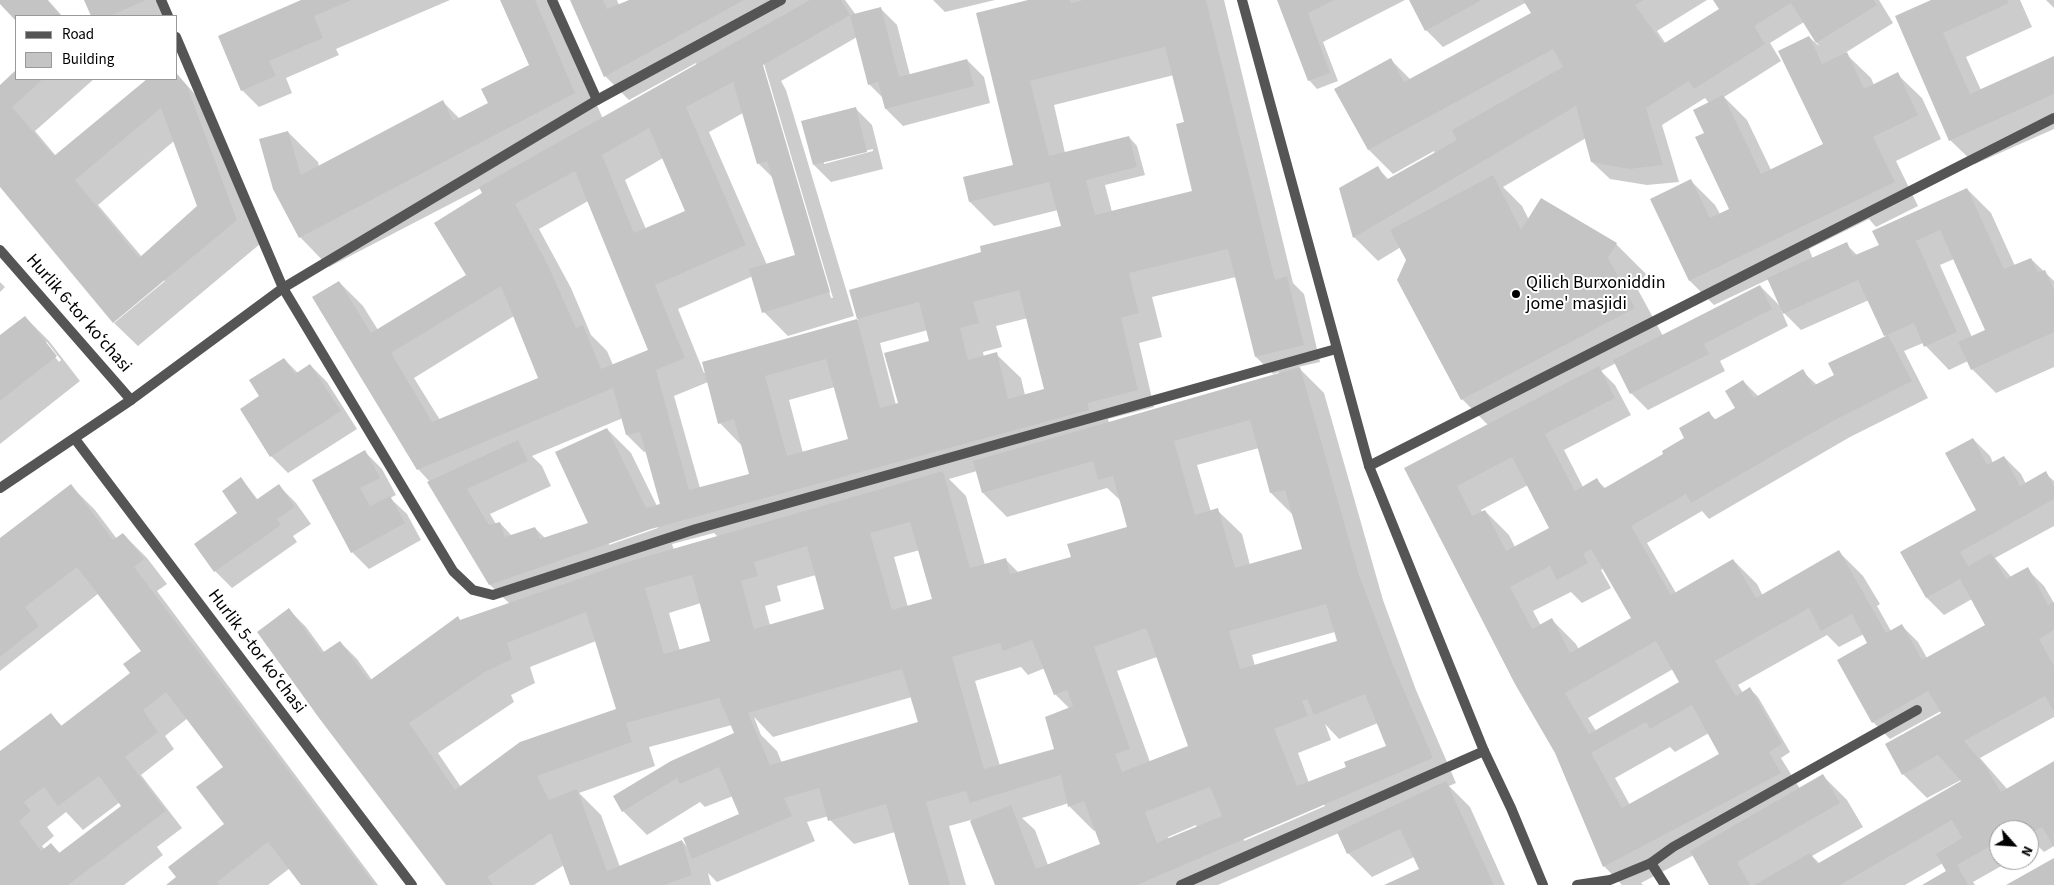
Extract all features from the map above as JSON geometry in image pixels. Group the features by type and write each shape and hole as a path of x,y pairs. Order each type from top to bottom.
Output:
{"street":[{"path":"161,0 168,15"},
{"path":"552,0 597,100"},
{"path":"0,488 131,400 283,288 597,100 781,0"},
{"path":"1242,0 1369,466 1484,750 1511,808 1542,885"},
{"path":"178,42 283,288 453,571 473,590 493,595 696,529 1336,349"},
{"path":"1369,466 2054,118"},
{"name":"Hurlik 6-tor koʻchasi","path":"0,250 131,400"},
{"name":"Hurlik 5-tor koʻchasi","path":"75,439 412,885"},
{"path":"1577,885 1610,880 1650,863 1673,847 1917,710"},
{"path":"1181,885 1484,750"},
{"path":"1650,863 1666,885"}],"building":[{"path":"0,0 47,0 60,15 15,15 15,20 0,4"},
{"path":"84,0 146,0 112,15 91,15"},
{"path":"301,0 352,0 314,16 323,38 269,61 276,76 241,91 218,36"},
{"path":"500,0 535,0 575,93 299,238 273,189 259,139 288,131 301,175 443,100 453,121 488,103 481,89 529,65"},
{"path":"570,0 603,0 607,9 629,0 744,0 604,77"},
{"path":"810,0 841,0 850,15 763,65 830,292 762,313 749,269 795,255 767,161 757,164 733,82 686,107 746,245 655,285 685,358 656,370 689,490 749,474 734,419 718,424 702,362 857,319 849,290 981,252 980,246 1061,226 1049,182 969,202 963,177 1013,165 976,13 1028,0 1070,0 1071,3 1083,0 1206,0 1275,280 1287,276 1304,345 1255,357 1228,249 1129,273 1139,313 1121,318 1138,390 1088,403 1089,410 651,529 489,585 427,482 518,440 528,461 467,489 489,525 500,522 505,537 535,527 540,539 588,523 555,452 607,428 646,508 660,504 640,432 626,435 613,388 417,470 312,297 339,281 371,333 466,275 434,223 482,193 479,187","holes":["1165,47 1184,122 1176,124 1192,191 1095,215 1086,180 1137,167 1129,136 1049,156 1030,81","649,128 685,211 634,233 602,155","575,171 648,350 601,369 583,325 576,328 547,263 515,204","501,286 538,378 432,422 391,353","1019,290 1044,389 1008,399 997,352 968,360 960,328 979,323 973,302","919,302 929,341 884,353 898,403 880,408 857,319","826,359 848,439 787,456 765,376"]},
{"path":"1277,0 1334,0 1308,13 1330,73 1308,81"},
{"path":"1409,0 1482,0 1425,31"},
{"path":"1523,0 1644,0 1635,5 1663,44 1719,9 1713,0 1873,0 1877,5 1816,43 1791,3 1754,26 1765,44 1694,89 1689,81 1646,108 1663,165 1629,169 1591,162 1576,106 1353,238 1339,188 1378,166 1386,180 1457,140 1452,130 1563,67 1553,49 1368,150 1334,89 1391,58 1404,82 1531,13"},
{"path":"1931,0 2007,0 2009,3 1943,33 1970,94 2054,56 2054,94 1949,141 1895,16"},
{"path":"881,7 899,77 967,59 974,86 885,109 878,82 868,85 850,15"},
{"path":"1809,36 1822,64 1847,52 1864,89 1898,72 1918,115 1873,137 1895,182 1689,281 1650,199 1691,179 1710,218 1729,209 1695,137 1704,133 1693,110 1723,95 1761,174 1823,144 1778,51"},
{"path":"15,71 15,80 42,80 12,107 54,156 146,80 178,80 178,75 187,86 237,220 113,323 0,187 0,85","holes":["161,108 197,206 139,258 75,180"]},
{"path":"856,107 867,152 813,165 801,121"},
{"name":"Qilich Burxoniddin jome' masjidi","path":"1493,175 1521,230 1541,198 1617,243 1608,258 1635,308 1461,400 1397,280 1406,260 1390,230"},
{"path":"1967,188 2004,269 2031,258 2038,272 2045,270 2054,290 2054,332 1971,370 1958,342 1985,330 1940,230 1916,241 1957,332 1924,347 1914,323 1884,336 1858,280 1783,314 1767,278 1847,242 1853,256 1879,245 1872,231"},
{"path":"1760,285 1772,309 1704,344 1709,354 1630,394 1613,360"},
{"path":"25,316 57,356 0,401 0,335"},
{"path":"1888,335 1912,381 1833,421 1691,503 1686,494 1631,526 1671,595 1733,559 1756,598 1839,550 1886,633 1902,624 1922,660 1985,625 1960,579 1926,598 1900,552 1976,510 1945,453 1973,438 1987,465 2004,456 2020,486 2046,471 2054,487 2054,499 1960,552 1968,566 1991,553 2006,579 2028,567 2048,605 2054,602 2054,630 2039,639 2054,666 2054,712 2045,696 1964,741 1986,767 2001,792 2054,761 2054,847 2042,827 2039,829 2039,820 1989,820 1989,847 1957,865 1968,885 1922,885 1946,871 1936,854 1962,838 1952,820 1840,885 1754,885 1810,853 1817,864 1961,781 1938,755 1902,775 1885,744 1941,713 1928,691 1872,723 1837,660 1867,643 1852,614 1821,631 1809,608 1715,661 1736,696 1750,687 1782,744 1769,752 1781,773 1603,867 1555,753 1515,684 1404,468 1599,366 1615,398 1545,434 1575,491 1597,478 1603,489 1663,454 1662,451 1684,438 1679,428 1709,411 1714,420 1735,408 1725,391 1743,380 1754,398 1803,369 1813,386 1834,375 1828,363","holes":["1512,457 1549,528 1506,551 1485,510 1472,516 1457,486","1591,549 1631,618 1570,653 1552,618 1532,629 1510,587 1550,566 1557,580 1588,563 1583,554","1656,641 1679,682 1589,734 1565,693","1692,705 1719,754 1622,808 1591,753 1646,722 1650,729"]},
{"path":"284,358 295,374 310,364 341,411 270,457 240,409 259,396 249,380"},
{"path":"1300,367 1359,575 1393,665 1433,758 1137,885 995,885 970,821 1011,805 1036,869 1100,844 1084,801 1068,807 1061,775 970,803 966,791 926,802 950,885 909,885 886,804 828,821 819,788 784,798 792,816 692,859 683,838 739,814 719,767 680,784 677,778 622,812 613,796 671,761 734,733 719,698 626,723 632,742 537,776 549,800 577,789 607,871 682,840 692,875 664,885 570,885 551,833 487,877 493,885 446,885 319,718 257,632 289,608 322,653 340,641 369,681 458,616 460,620 624,563 943,471 970,568 1006,558 1010,574 1071,557 1067,544 1127,527 1113,476 1098,480 1093,461 982,493 973,461","holes":["1250,420 1270,493 1285,490 1302,549 1235,568 1218,508 1195,515 1174,441","910,522 932,599 892,610 870,533","807,546 824,609 754,629 741,581 758,576 754,562","692,575 710,641 664,654 645,588","1326,604 1337,641 1240,669 1229,631","586,612 616,709 520,742 455,790 409,723 485,672 512,659 507,643","1146,628 1188,746 1122,772 1115,754 1130,749 1094,647","1032,640 1054,695 1067,690 1073,706 1045,717 1054,749 984,769 952,657 1000,643 1003,651","902,669 918,722 770,765 748,713","1365,694 1386,746 1344,762 1346,767 1297,786 1274,729 1308,716 1302,701 1307,699 1314,715","1210,787 1222,816 1157,843 1145,812"]},
{"path":"365,450 380,478 360,488 370,506 390,496 405,523 351,553 312,480"},
{"path":"241,477 256,500 279,484 295,507 277,519 281,525 214,572 194,544 237,513 222,491"},
{"path":"71,484 113,540 123,533 144,559 134,567 375,885 301,885 268,842 217,882 219,885 166,885 176,877 168,867 224,824 196,787 223,767 166,692 143,710 158,732 125,757 166,811 68,885 0,885 0,751 51,713 61,726 130,673 123,664 141,651 77,567 25,607 39,626 0,657 0,538","holes":["99,776 121,806 59,853 51,843 41,851 19,821 31,811 24,802 44,787 58,806"]},
{"path":"1823,774 1840,803 1737,862 1750,885 1709,885 1690,851"},
{"path":"1446,781 1494,885 1384,885 1419,869 1400,829 1347,854 1337,832"},
{"path":"2054,858 2054,885 2006,885 2033,870 2039,870 2039,866"}],"place":[{"name":"Qilich Burxoniddin jome' masjidi","path":"1516,294"}]}
